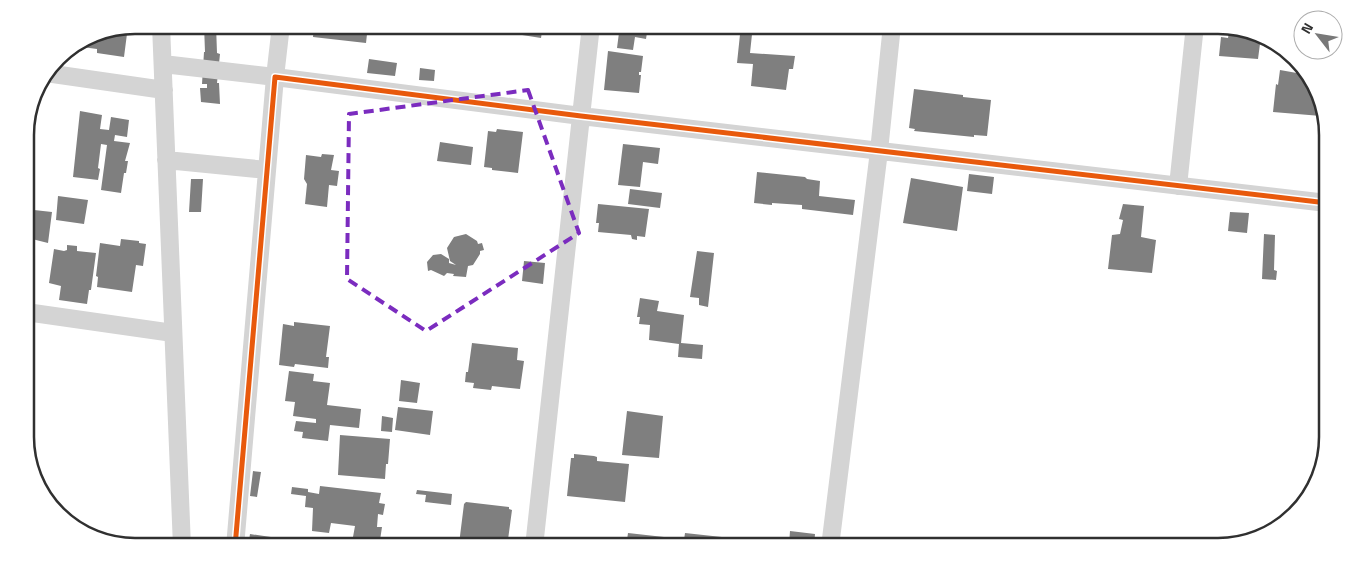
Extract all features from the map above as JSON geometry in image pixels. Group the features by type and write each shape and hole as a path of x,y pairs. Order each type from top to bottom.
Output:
{"street":[{"path":"161,34 182,538"},
{"path":"236,538 280,34"},
{"path":"535,538 590,34"},
{"path":"831,538 879,151 891,34"},
{"path":"1178,186 1194,34"},
{"path":"163,64 581,116 1319,202"},
{"path":"54,74 164,90"},
{"path":"166,160 267,170"},
{"path":"34,313 173,333"}],"highlighted area":[{"path":"528,90 579,233 426,331 347,279 349,114"}],"building":[{"path":"127,34 124,57 97,53 97,49 84,47 102,39"},
{"path":"204,34 216,34 217,53 220,54 217,83 219,83 220,104 201,102 200,88 207,88 207,84 202,84 205,52"},
{"path":"313,34 367,34 366,43 313,37"},
{"path":"516,34 542,34 541,38"},
{"path":"619,34 647,34 646,39 635,37 633,50 617,48"},
{"path":"740,34 752,34 750,53 795,56 793,69 789,69 786,90 751,86 753,64 737,63"},
{"path":"1229,35 1232,35 1260,43 1258,59 1219,56 1221,37 1228,38"},
{"path":"608,51 643,56 641,72 639,72 639,75 641,75 639,93 604,90"},
{"path":"369,59 397,63 395,76 367,73"},
{"path":"420,68 435,70 434,81 419,80"},
{"path":"1280,70 1298,73 1312,96 1317,116 1273,112 1276,84 1278,85"},
{"path":"914,89 991,100 987,136 974,135 974,137 914,131 915,129 909,128"},
{"path":"80,111 102,115 100,129 109,130 111,117 129,120 127,137 115,135 114,141 130,143 125,161 128,161 121,193 101,190 107,145 101,144 98,180 73,177"},
{"path":"497,129 523,132 518,173 492,170 492,168 484,167 488,131 496,132"},
{"path":"440,142 473,147 471,165 437,161"},
{"path":"623,144 660,148 658,164 643,162 640,187 618,185"},
{"path":"322,154 334,155 331,170 339,171 337,186 329,185 327,207 305,204 307,184 304,179 306,155 321,157"},
{"path":"757,172 805,177 820,181 819,196 855,200 853,215 802,209 802,205 754,203"},
{"path":"969,174 994,177 992,194 967,191"},
{"path":"911,178 963,187 957,231 903,223"},
{"path":"191,179 203,179 201,212 189,212"},
{"path":"630,189 662,193 660,208 628,204"},
{"path":"58,196 88,200 84,224 56,220"},
{"path":"598,204 649,209 645,237 637,236 637,240 632,239 631,235 598,232 599,223 596,223"},
{"path":"1123,204 1144,206 1141,237 1156,240 1152,273 1108,269 1112,235 1120,234 1123,220 1119,219"},
{"path":"34,210 52,212 48,243 34,240"},
{"path":"1230,212 1249,213 1247,233 1228,231"},
{"path":"466,234 477,241 478,244 482,243 484,250 480,251 473,265 468,266 466,277 453,276 454,274 447,273 444,276 431,270 428,271 427,262 433,255 441,254 449,259 449,263 456,265 450,261 447,248 454,237"},
{"path":"1264,234 1275,235 1274,270 1277,271 1276,280 1262,279"},
{"path":"121,239 139,241 139,243 146,244 143,266 136,265 132,292 97,287 98,277 96,276 100,243 120,246"},
{"path":"67,245 77,246 77,251 96,253 91,290 89,290 87,304 59,300 61,286 49,283 54,249 64,251 67,250"},
{"path":"697,251 714,253 708,307 699,305 699,298 690,297"},
{"path":"524,261 545,263 543,284 522,281"},
{"path":"640,298 659,301 657,311 684,315 681,343 703,345 702,359 678,357 679,344 649,340 650,325 639,324 640,317 637,317"},
{"path":"294,322 330,326 326,357 329,357 328,368 295,364 294,367 279,365 283,324 294,326"},
{"path":"472,343 518,348 517,360 524,361 520,389 492,386 491,390 473,388 474,383 465,382"},
{"path":"289,371 314,374 313,381 330,383 327,405 361,409 359,428 330,425 328,441 302,438 303,432 294,431 296,421 316,423 316,419 293,416 295,402 285,401"},
{"path":"401,380 420,383 417,403 399,401"},
{"path":"398,407 433,411 430,435 395,430"},
{"path":"627,411 663,416 659,458 622,455"},
{"path":"382,416 393,418 392,432 381,431"},
{"path":"340,435 390,439 385,479 338,475"},
{"path":"574,454 594,456 597,457 597,461 629,464 625,502 567,496 571,458 574,458"},
{"path":"253,471 261,472 257,497 250,496"},
{"path":"320,486 381,493 379,503 385,504 383,515 378,514 377,527 382,527 380,538 353,537 355,526 331,523 329,533 312,531 313,508 305,507 306,496 291,494 292,487 308,489 308,492 319,494"},
{"path":"417,490 452,494 451,505 425,502 426,495 416,494"},
{"path":"466,502 509,507 512,510 508,538 460,538 464,504"},
{"path":"790,531 815,534 815,538 790,538"},
{"path":"628,533 664,537 664,538 627,538"},
{"path":"685,533 731,538 684,538"},
{"path":"250,534 277,538 249,538"}],"cycle path":[{"path":"236,538 275,77 581,116 1319,202"}]}
